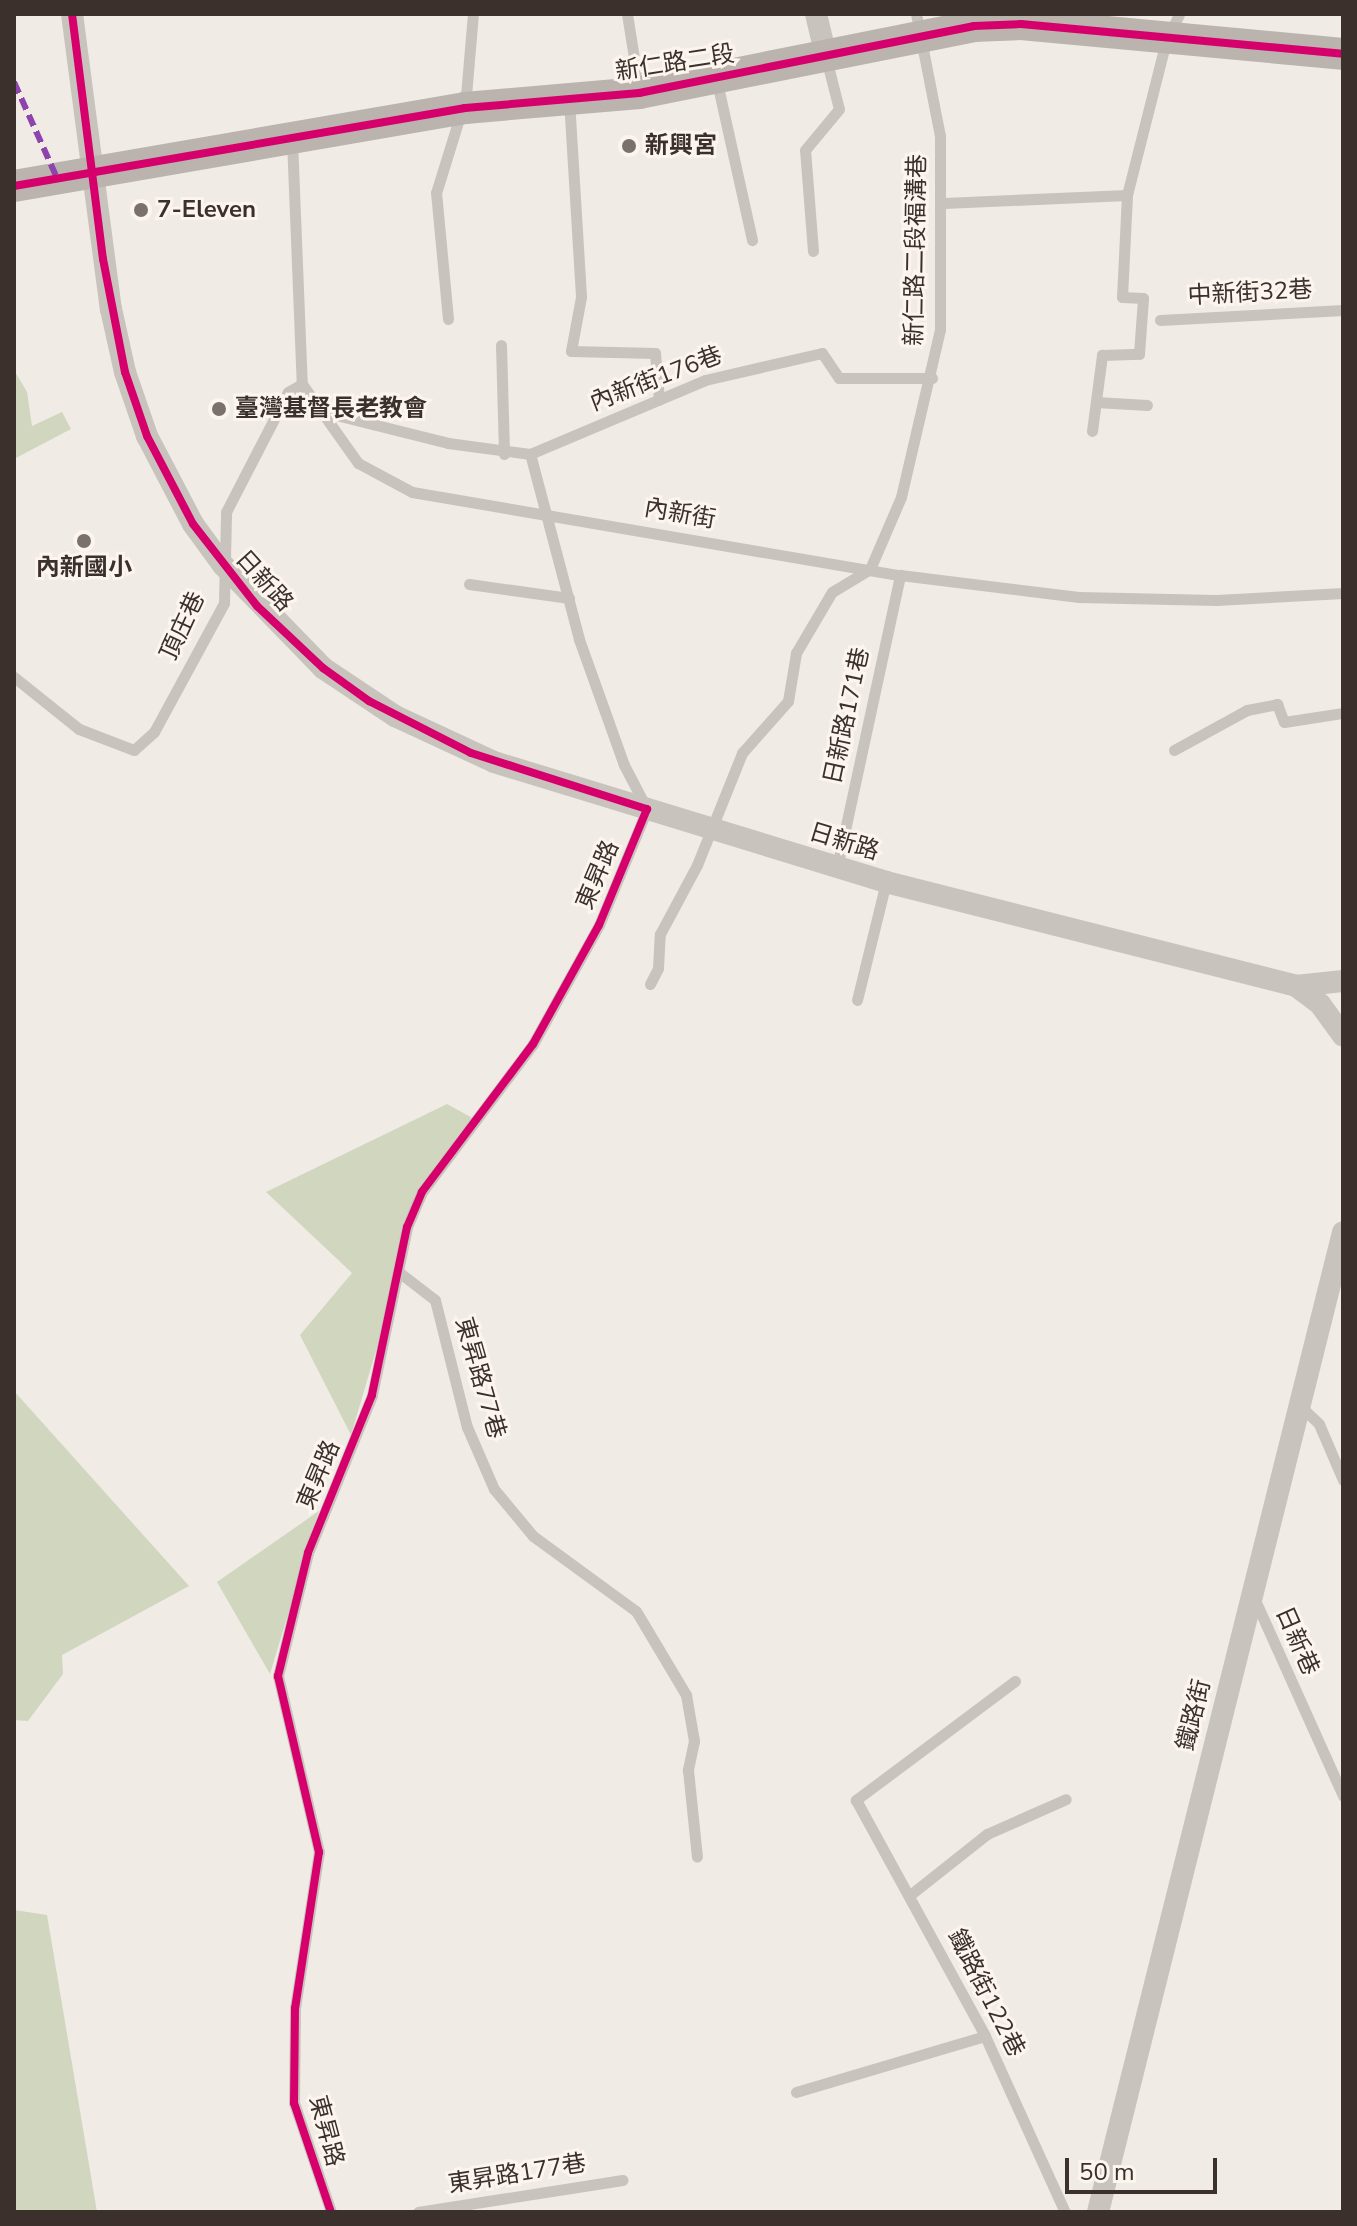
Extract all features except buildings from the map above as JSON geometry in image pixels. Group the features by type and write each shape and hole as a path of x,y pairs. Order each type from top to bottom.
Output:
{"street":[{"name":"日新路","path":"72,14 95,170 103,259 125,372 173,490 223,565 315,661 395,716 471,753 886,882 1296,986 1320,1004 1343,1036"},
{"path":"816,14 826,56"},
{"name":"新仁路二段","path":"14,186 463,108 569,96 639,93 826,56 918,24 1172,27 1343,54"},
{"path":"1296,986 1343,981"},
{"name":"鐵路街","path":"1098,2212 1343,1232"}],"lane":[{"path":"448,319 436,193 463,108 473,14"},
{"path":"627,14 639,93"},
{"name":"新仁路二段福溝巷","path":"870,569 901,497 932,378 940,330 944,203 940,136 918,24"},
{"path":"1092,431 1102,355 1139,354 1143,298 1122,297 1127,195 1172,27"},
{"path":"813,251 805,150 839,109 826,56"},
{"path":"716,77 752,240"},
{"path":"569,96 581,297 571,351 655,353 659,400"},
{"name":"內新街","path":"292,140 302,384 316,410 358,463 402,488 900,575 1079,597 1216,600 1343,593"},
{"path":"944,203 1127,195"},
{"name":"中新街32巷","path":"1160,320 1343,310"},
{"path":"501,345 504,454"},
{"name":"內新街176巷","path":"316,410 504,454 530,454 705,380 822,353 839,378 932,378"},
{"name":"頂庄巷","path":"14,677 79,729 134,750 154,732 224,603 226,512 288,392 302,384"},
{"path":"1096,402 1147,405"},
{"path":"530,454 549,514 569,598 624,765 647,809"},
{"path":"650,984 658,968 660,934 697,865 742,753 788,701 796,653 832,592 870,569"},
{"name":"日新路171巷","path":"837,867 900,575"},
{"path":"469,584 569,598"},
{"path":"1174,750 1247,710 1277,704 1284,722 1343,713"},
{"name":"東昇路","path":"331,2212 294,2103 295,2008 319,1852 278,1676 308,1553 372,1395 400,1273 407,1227 422,1192 533,1044 599,925 647,809"},
{"path":"857,1000 886,882"},
{"name":"東昇路77巷","path":"400,1273 435,1300 467,1427 494,1489 533,1536 636,1611 686,1695 694,1741 688,1770 697,1857"},
{"path":"1299,1404 1319,1424 1343,1480"},
{"name":"日新巷","path":"1251,1592 1343,1796"},
{"name":"鐵路街122巷","path":"1015,1681 856,1800 985,2036 1065,2212"},
{"path":"910,1895 987,1834 1066,1799"},
{"path":"796,2092 985,2036"},
{"name":"東昇路177巷","path":"418,2212 623,2180"}],"green space":[{"path":"14,370 27,392 32,426 62,412 71,429 14,459"},
{"path":"447,1104 476,1120 423,1192 351,1435 300,1335 352,1273 266,1192"},
{"path":"14,1391 189,1586 62,1655 63,1674 28,1721 14,1720"},
{"path":"319,1511 270,1674 217,1582"},
{"path":"14,1910 47,1915 97,2212 14,2212"}],"marked path":[{"path":"14,82 57,178"}],"cycle path":[{"path":"72,14 103,259 125,372 147,436 193,524 257,606 323,668 369,701 471,753 647,809 599,925 533,1044 422,1192 407,1227 372,1395 308,1553 278,1676 319,1852 295,2008 294,2103 331,2212"},
{"path":"14,186 465,108 639,93 974,26 1021,24 1343,54"}],"place":[{"name":"新興宮","path":"629,146"},
{"name":"7-Eleven","path":"141,210"},
{"name":"臺灣基督長老教會","path":"219,409"},
{"name":"內新國小","path":"84,541"}]}
